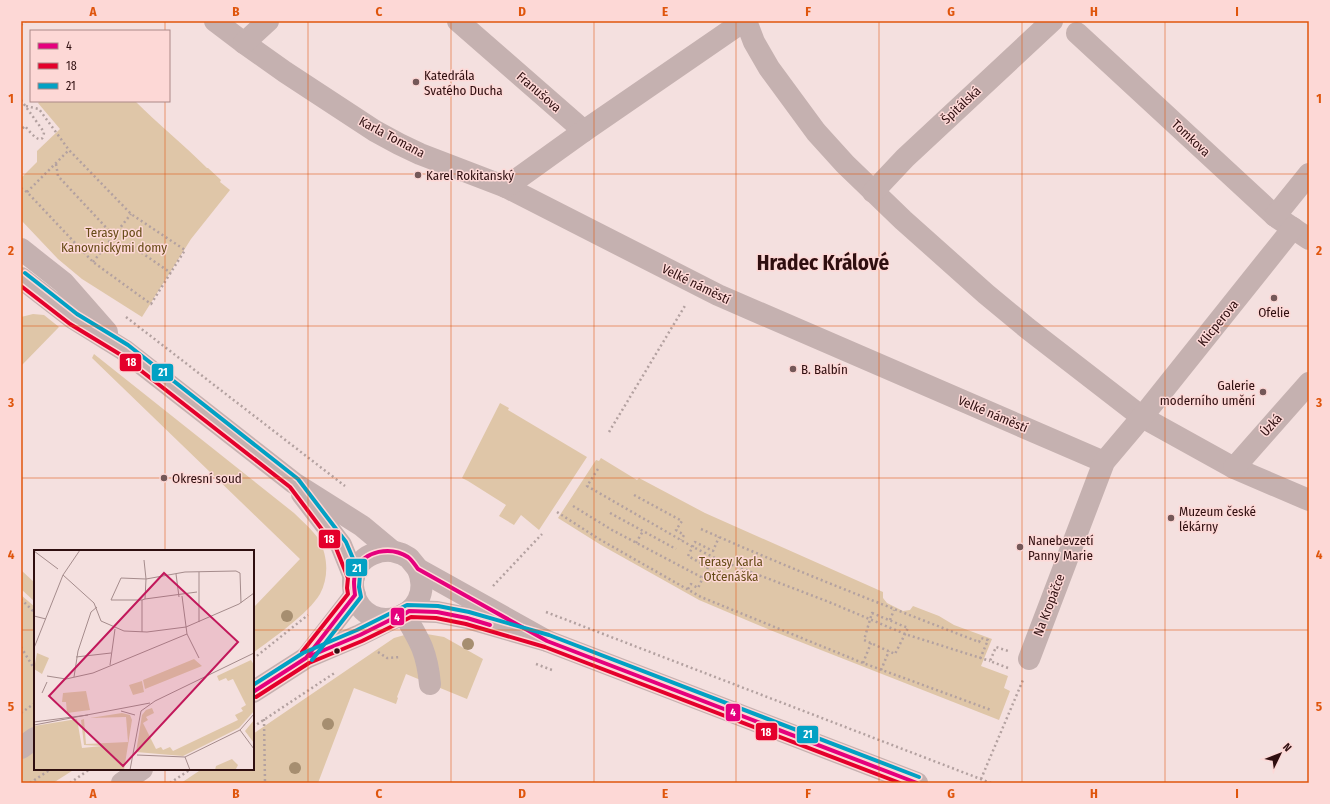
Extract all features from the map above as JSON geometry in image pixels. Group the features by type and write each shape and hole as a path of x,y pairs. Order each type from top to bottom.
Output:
{"street":[{"name":"Karla Tomana","path":"215,21 285,72 375,131 420,154 506,187"},
{"path":"244,43 268,21"},
{"name":"Franušova","path":"458,21 584,131"},
{"path":"506,187 584,131 745,21 754,42 782,87 816,132 844,164 986,294 1142,418 1234,468 1309,500"},
{"name":"Špitálská","path":"873,192 905,158 1052,21"},
{"path":"1059,21 1084,27"},
{"name":"Tomkova","path":"1084,27 1275,216 1301,233"},
{"path":"1275,216 1309,174"},
{"name":"Velké náměstí","path":"506,187 725,299 1104,462"},
{"name":"Klicperova","path":"1142,418 1301,233"},
{"path":"21,249 64,283 124,350"},
{"path":"21,278 74,319 124,350 294,483 362,526 392,551"},
{"name":"Úzká","path":"1234,468 1309,383"},
{"path":"1104,462 1142,418"},
{"name":"Na Kropáčce","path":"1022,667 1104,462"},
{"path":"294,483 340,545 354,586 358,603 368,613 378,618 437,612 467,618 547,641 918,783"},
{"path":"306,658 354,586 359,565 367,557 379,551 392,551 402,554 409,558 418,569 547,641"},
{"path":"254,691 306,658 402,615 416,602 420,594 421,582 418,569"},
{"path":"402,615 423,646 430,684"},
{"path":"21,748 34,739"},
{"path":"122,783 141,770"}],"path":[{"path":"21,25 26,21"},
{"path":"21,100 44,132 44,135 39,139 36,138 25,126 21,130"},
{"path":"21,188 27,192 93,262 151,304 185,250 131,214 69,150 39,109 26,106"},
{"path":"27,192 69,150"},
{"path":"56,164 58,176 114,236"},
{"path":"93,262 131,214"},
{"path":"129,244 171,273"},
{"path":"610,432 697,285"},
{"path":"141,328 350,490"},
{"path":"598,469 587,486 616,504 717,559 830,602 905,634 980,659 1022,667"},
{"path":"634,495 682,521 676,530 684,535 682,540"},
{"path":"573,506 591,518 703,578"},
{"path":"557,512 599,539 701,597 863,663 991,710"},
{"path":"610,513 676,549"},
{"path":"701,529 894,610 979,642 981,638 988,640 980,659"},
{"path":"636,542 643,530"},
{"path":"489,590 542,534"},
{"path":"688,589 691,584 698,588 708,566 688,556 695,542 713,550 719,537"},
{"path":"21,599 34,612"},
{"path":"541,610 991,783"},
{"path":"890,620 894,610"},
{"path":"872,613 908,628 895,654 864,640 870,619 872,613"},
{"path":"254,658 309,614"},
{"path":"863,663 871,643"},
{"path":"21,646 34,668"},
{"path":"990,661 996,647 1022,667"},
{"path":"377,651 387,658 406,655"},
{"path":"881,670 889,651"},
{"path":"981,779 1022,667"},
{"path":"254,726 340,669"},
{"path":"21,713 34,704"},
{"path":"264,719 265,783"},
{"path":"30,783 50,770"},
{"path":"70,783 89,770"},
{"path":"170,783 190,770"}],"green space":[{"name":"Terasy pod Kanovnickými domy","path":"136,102 230,190 191,239 142,317 82,279 58,259 21,220 21,178 37,162 37,151 60,129 38,103"},
{"path":"33,314 44,315 59,327 21,366 21,317"},
{"path":"94,354 294,513 317,536 326,560 325,581 320,594 299,618 254,652 254,607 300,559 92,358"},
{"path":"500,403 509,408 508,410 587,457 539,530 521,515 514,525 499,516 506,505 462,478"},
{"name":"Terasy Karla Otčenáška","path":"601,458 637,480 639,478 705,513 883,592 883,598 887,603 903,611 910,610 913,606 939,616 954,625 992,639 981,666 1008,676 1004,688 1010,691 999,720 770,630 699,600 601,545 558,518 596,460 599,461"},
{"path":"21,570 34,582 34,601 21,589"},
{"path":"21,595 34,606 34,770 73,770 53,783 21,783"},
{"path":"415,632 444,637 483,659 467,699 406,674 397,697 396,704 354,688 318,783 181,783 200,770 254,770 254,733 394,638"}],"transit line":[{"name":"21","path":"25,273 77,314 128,345 298,479 346,542 360,575 359,587 361,597 312,660"},
{"name":"18","path":"21,286 70,324 121,355 290,487 336,548 348,578 348,594 302,652"},
{"name":"4","path":"254,691 306,658 355,595 355,573 360,563 365,558 371,554 379,552 394,552 408,557 418,569 547,641 917,783"},
{"name":"21","path":"254,684 303,653 357,630 407,605 438,606 469,612 549,635 919,777"},
{"name":"4","path":"310,656 360,635 409,611 437,612 467,618 490,625"},
{"name":"18","path":"256,697 309,663 362,641 411,617 436,618 466,624 545,647 900,783"}],"place":[{"name":"Katedrála Svatého Ducha","path":"416,82"},
{"name":"Karel Rokitanský","path":"418,175"},
{"name":"Ofelie","path":"1274,298"},
{"name":"B. Balbín","path":"793,369"},
{"name":"Galerie moderního umění","path":"1263,392"},
{"name":"Okresní soud","path":"164,478"},
{"name":"Muzeum české lékárny","path":"1171,518"},
{"name":"Nanebevzetí Panny Marie","path":"1020,547"}],"district":[{"name":"Hradec Králové","path":"823,263"}]}
